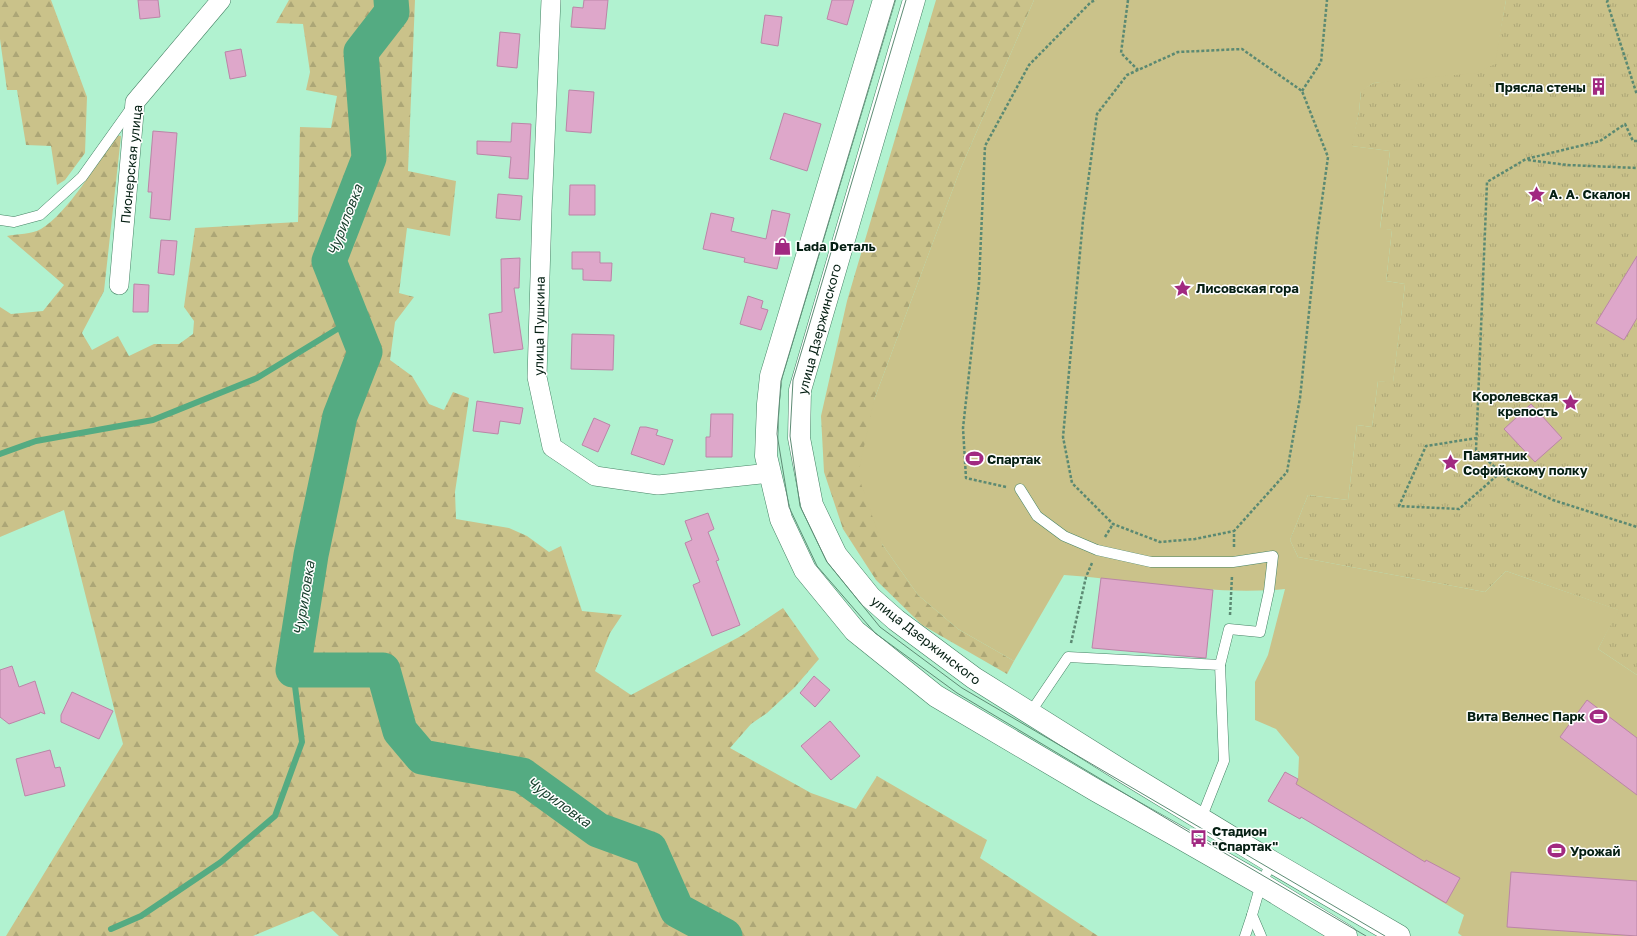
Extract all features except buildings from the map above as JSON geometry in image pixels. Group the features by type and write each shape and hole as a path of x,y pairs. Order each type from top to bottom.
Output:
{"main road":[{"path":"884,0 771,376 768,404 766,456 781,519 805,570 855,631 936,696 1097,791 1261,884 1346,936"},
{"name":"улица Дзержинского","path":"914,0 800,390 799,438 812,505 836,555 870,597 896,620 974,678 1201,819 1399,936"}],"street":[{"name":"Пионерская улица","path":"119,285 135,102 221,0"},
{"name":"улица Пушкина","path":"551,0 542,210 537,377 552,447 595,476 658,485 770,473"}],"lane":[{"path":"0,220 14,222 40,215 82,177 135,102"},
{"path":"1020,489 1037,516 1064,536 1098,550 1151,562 1233,562 1273,556 1269,590 1260,632 1229,629 1220,665 1224,761 1201,819"},
{"path":"1030,713 1068,657 1220,665"},
{"path":"1245,936 1261,884 1272,862"},
{"path":"1252,915 1261,936"}],"path":[{"path":"1020,489 992,485 966,478 963,428 979,283 985,146 1029,65 1091,2 1096,0"},
{"path":"1128,0 1121,53 1138,70"},
{"path":"1302,91 1321,62 1327,0"},
{"path":"1608,1 1637,95"},
{"path":"1242,49 1302,91 1328,157 1317,236 1300,398 1287,472 1234,531 1195,540 1160,542 1113,524 1072,483 1063,437 1083,220 1097,114 1127,75 1178,52 1242,49"},
{"path":"1637,141 1633,141 1625,124 1600,141 1526,159 1486,182 1476,450 1510,480 1553,500 1637,527"},
{"path":"1526,159 1567,165 1637,168"},
{"path":"1477,438 1426,446 1399,506 1459,509 1501,472"},
{"path":"1229,629 1234,531"},
{"path":"1068,657 1086,577 1098,550"}],"green space":[{"path":"0,0 51,0 87,97 85,153 65,180 57,185 51,146 26,145 17,90 7,90 0,39"},
{"path":"289,0 415,0 408,171 456,181 450,236 407,228 399,293 414,297 395,322 390,360 412,376 429,404 444,410 453,392 469,398 455,492 456,519 509,528 527,536 549,552 561,546 582,611 622,615 610,633 595,671 631,695 741,636 783,608 819,659 795,687 767,713 751,724 730,748 811,793 856,809 877,776 987,840 980,858 1098,936 339,936 313,911 253,936 6,936 123,744 64,510 0,537 0,307 11,314 43,311 64,285 7,236 37,231 51,221 62,211 82,186 116,135 121,136 104,291 82,333 92,350 118,336 129,356 154,344 179,344 193,334 194,321 184,307 195,228 298,222 300,127 331,128 337,96 306,90 310,72 303,24 276,23"},
{"path":"936,0 1034,0 960,170 874,400 882,544 918,595 958,629 1014,661 1007,674 922,625 876,580 843,529 824,472 821,416 847,301"},
{"name":"Спартак","path":"1034,0 1506,0 1495,64 1476,73 1374,83 1361,91 1359,112 1352,146 1390,151 1380,228 1392,230 1386,281 1405,284 1393,383 1378,381 1372,427 1357,425 1348,500 1308,495 1290,540 1298,557 1485,592 1506,571 1619,610 1598,649 1637,675 1637,936 1462,936 1458,933 1464,915 1302,817 1300,819 1268,801 1285,772 1298,779 1299,757 1276,729 1255,720 1255,682 1268,655 1285,589 1257,591 1202,589 1064,575 1014,661 958,629 918,595 882,544 858,475 874,400 960,170"},
{"path":"1506,0 1637,0 1637,675 1598,649 1618,610 1506,571 1485,592 1298,557 1290,540 1308,495 1348,500 1357,425 1372,427 1378,381 1393,382 1405,284 1386,281 1392,230 1380,229 1390,151 1351,146 1359,112 1361,90 1374,83 1494,64"}],"waterway":[{"name":"Чуриловка","path":"391,0 392,12 361,52 369,158 329,261 365,352 340,416 311,555 293,670 383,670 400,731 422,757 522,775 598,830 650,849 677,910 725,936"},
{"path":"0,454 36,441 153,420 257,378 352,320"},
{"path":"111,929 141,916 221,862 275,816 302,742 293,670"}],"tram line":[{"path":"895,0 781,381 777,434 789,507 817,566 875,633 957,693 1366,936"},
{"path":"906,0 793,380 790,436 800,506 827,562 880,627 962,688 1385,936"}],"place":[{"name":"Прясла стены","path":"1599,87"},
{"name":"А. А. Скалон","path":"1536,194"},
{"name":"Lada Dеталь","path":"783,246"},
{"name":"Лисовская гора","path":"1183,288"},
{"name":"Королевская крепость","path":"1571,403"},
{"name":"Спартак","path":"974,459"},
{"name":"Памятник Софийскому полку","path":"1450,462"},
{"name":"Вита Велнес Парк","path":"1598,716"},
{"name":"Стадион \"Спартак\"","path":"1199,838"},
{"name":"Урожай","path":"1557,851"}]}
